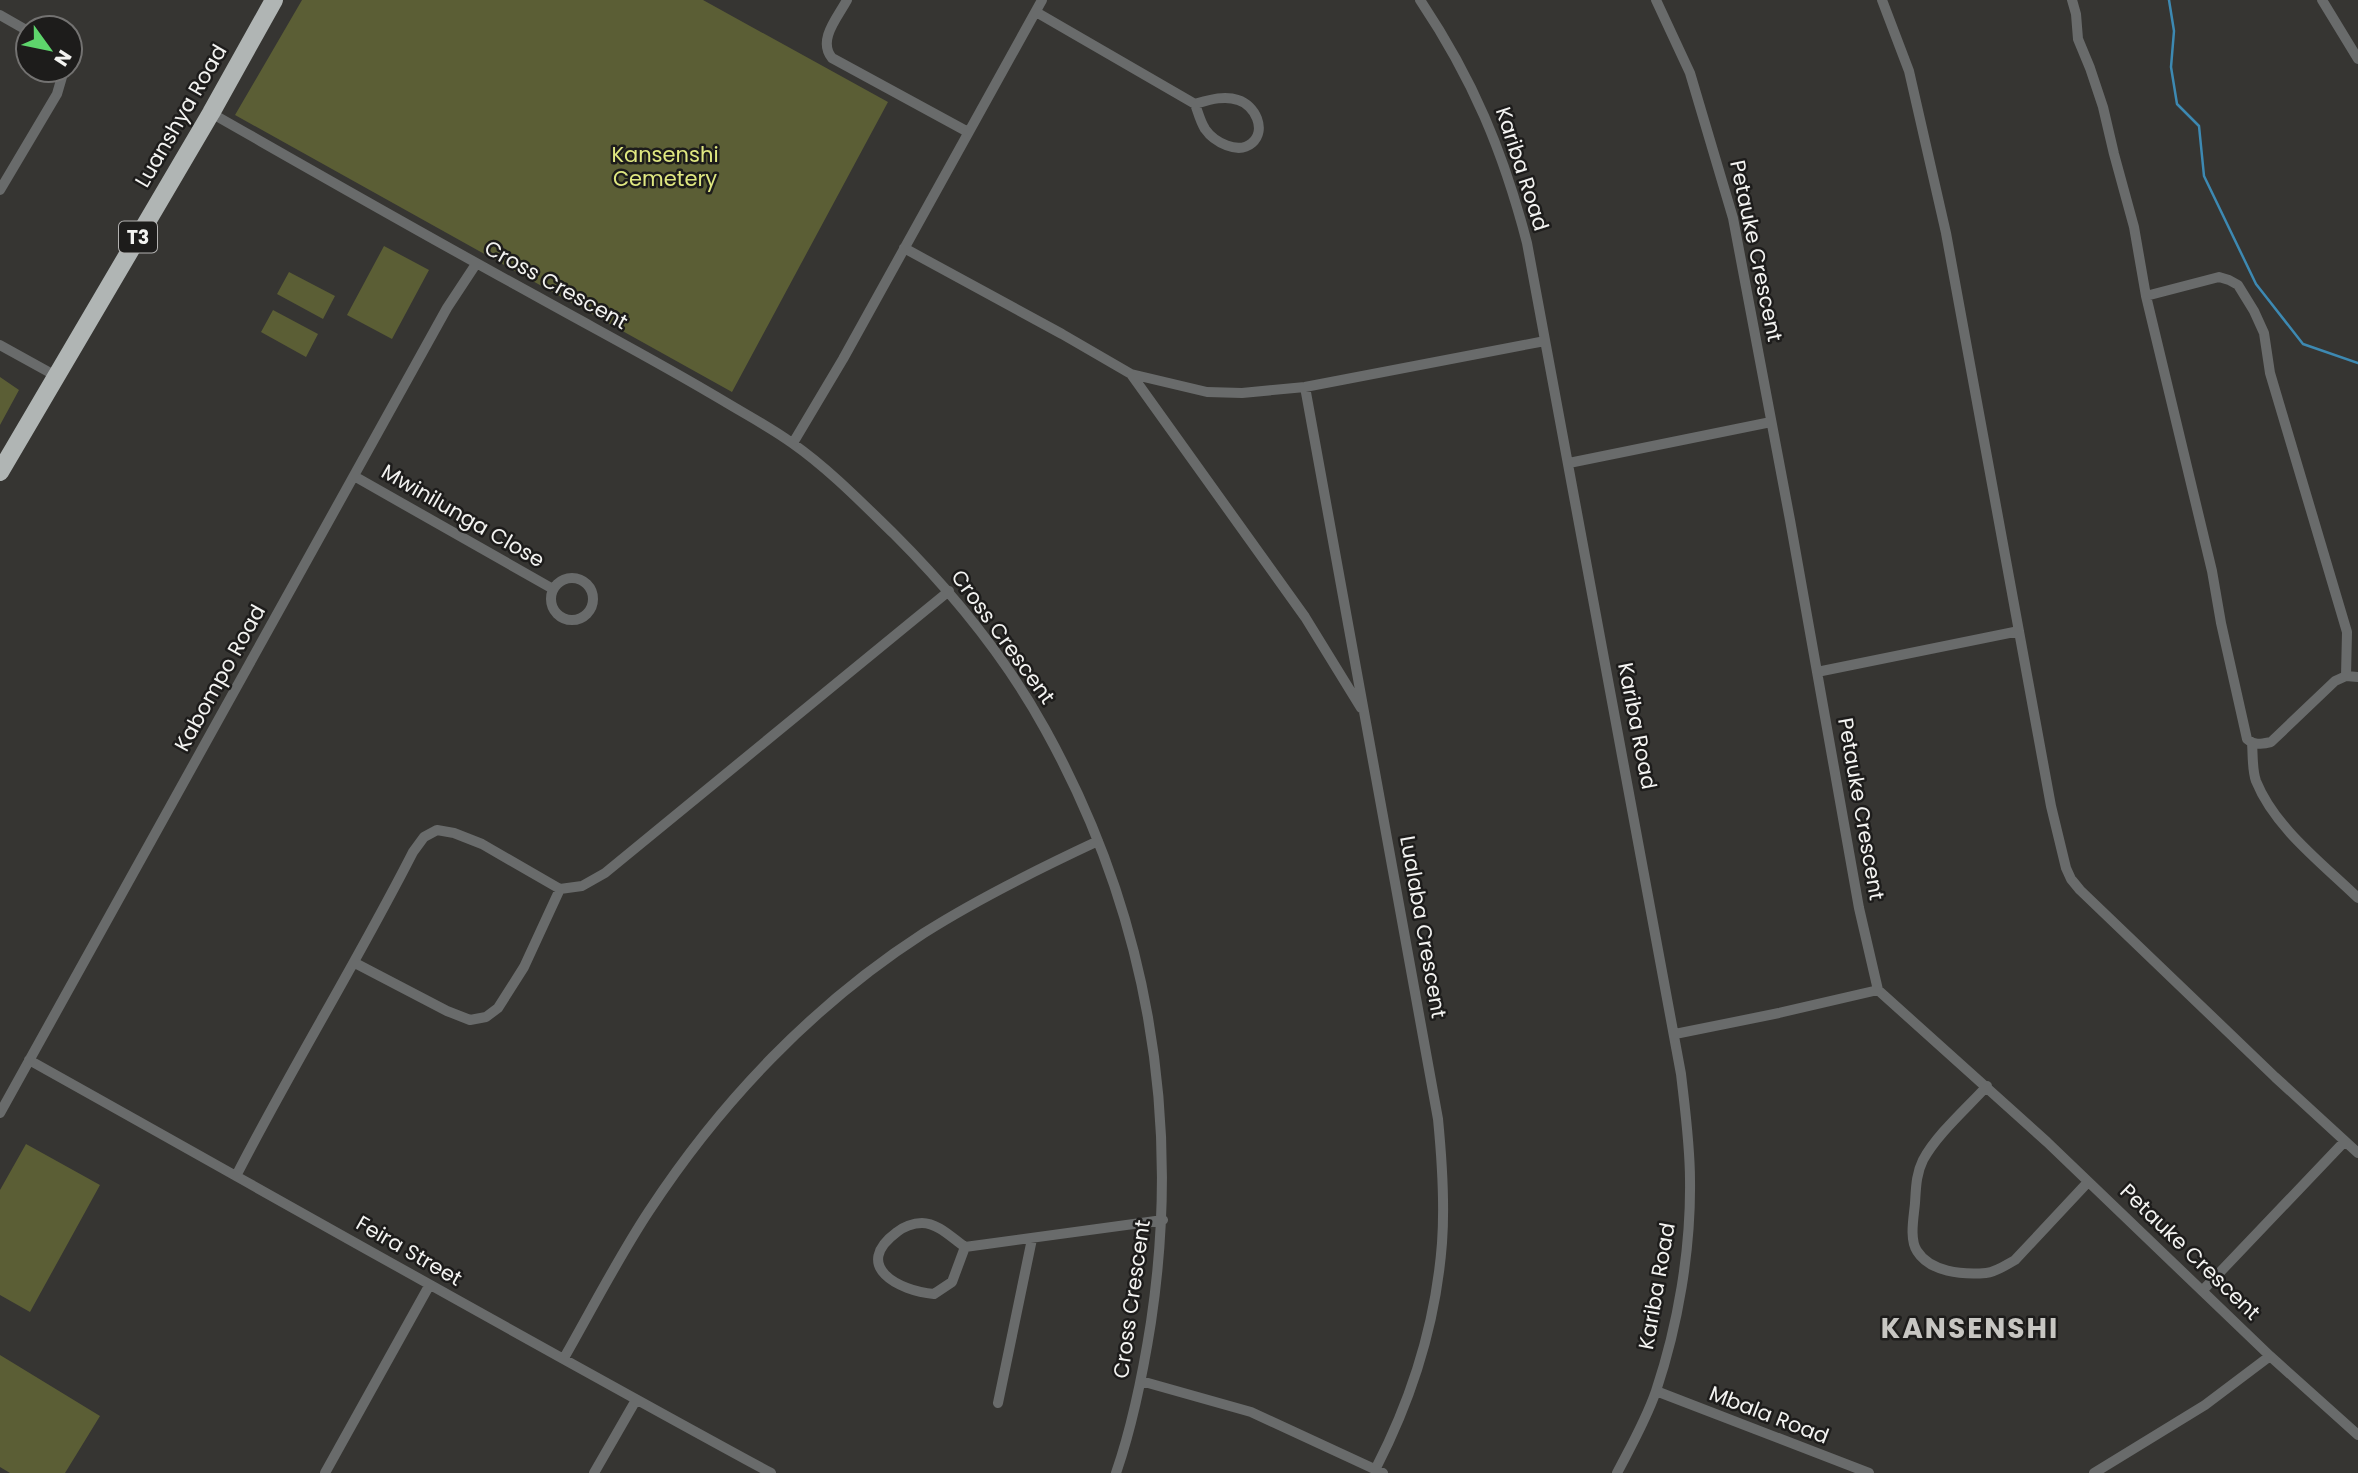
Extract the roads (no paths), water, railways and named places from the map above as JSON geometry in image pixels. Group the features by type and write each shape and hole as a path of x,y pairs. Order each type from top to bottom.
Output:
{"highway":[{"name":"Luanshya Road","path":"0,472 211,113 274,0"}],"street":[{"path":"847,0 827,36 826,47 832,58 968,132"},
{"path":"793,443 843,359 1042,0"},
{"name":"Kariba Road","path":"1420,0 1468,78 1513,187 1527,243 1675,1034 1688,1132 1690,1182 1682,1282 1656,1391 1617,1473"},
{"name":"Petauke Crescent","path":"1656,0 1690,73 1729,204 1742,262 1859,908 1878,990 1987,1086 2270,1356 2358,1436"},
{"path":"1882,0 1909,71 1947,233 2051,806 2066,868 2071,879 2358,1153"},
{"path":"2072,0 2078,39 2103,107 2120,181 2130,208 2147,296 2212,571 2231,673 2247,739 2259,745 2271,742 2335,681 2346,676 2358,677"},
{"path":"2322,0 2358,59"},
{"path":"1036,12 1195,104 1206,130 1226,146 1239,149 1251,144 1257,136 1259,126 1256,115 1248,105 1225,98 1195,104"},
{"path":"0,190 57,94 60,84"},
{"name":"Cross Crescent","path":"211,113 476,264 692,382 793,443 871,512 949,591 1044,726 1098,841 1124,916 1153,1038 1161,1119 1163,1220 1159,1266 1141,1381 1116,1473"},
{"path":"904,248 1131,374 1224,394 1305,387 1545,341"},
{"name":"Kabompo Road","path":"0,1113 447,308 476,264"},
{"path":"2147,296 2220,277 2238,285 2254,311 2264,333 2270,373 2347,632 2346,676"},
{"path":"0,345 55,376"},
{"path":"1131,374 1245,531 1332,658 1366,717"},
{"name":"Lualaba Crescent","path":"1305,387 1438,1119 1443,1206 1436,1297 1412,1386 1380,1471"},
{"path":"1569,463 1770,422"},
{"name":"Mwinilunga Close","path":"354,476 552,589"},
{"name":"Mwinilunga Close","path":"575,578 590,588 593,606 582,619 564,619 551,607 552,589 558,582 575,578"},
{"path":"236,1176 275,1100 355,963 413,852 424,837 437,831 454,833 482,844 559,889 582,886 605,873 949,591"},
{"path":"1817,672 2019,631"},
{"path":"1332,658 1354,651"},
{"path":"2252,743 2255,778 2267,801 2287,828 2358,898"},
{"path":"564,1358 649,1211 709,1128 764,1063 846,990 923,934 1004,886 1098,841"},
{"path":"355,963 447,1011 470,1020 486,1017 498,1008 524,967 559,889"},
{"path":"1675,1034 1878,990"},
{"name":"Feira Street","path":"29,1060 429,1286 771,1473"},
{"path":"1987,1086 1924,1159 1917,1177 1913,1226 1915,1249 1929,1264 1947,1271 1987,1273 2000,1268 2015,1260 2088,1182"},
{"path":"2203,1290 2345,1141"},
{"path":"965,1247 952,1282 934,1294 920,1293 896,1284 881,1272 878,1261 880,1251 890,1237 904,1227 921,1223 937,1226 965,1247 1163,1220"},
{"path":"998,1403 1032,1239"},
{"path":"325,1473 429,1286"},
{"path":"2094,1473 2206,1405 2270,1356"},
{"path":"1141,1381 1251,1412 1380,1471"},
{"name":"Mbala Road","path":"1656,1391 1869,1473"},
{"path":"594,1473 636,1400"}],"waterway":[{"path":"2169,0 2174,31 2171,67 2177,104 2199,126 2204,176 2256,284 2303,344 2358,363"}],"district":[{"name":"KANSENSHI","path":"1970,1328"}],"park label":[{"name":"Kansenshi Cemetery","path":"665,167"}]}
